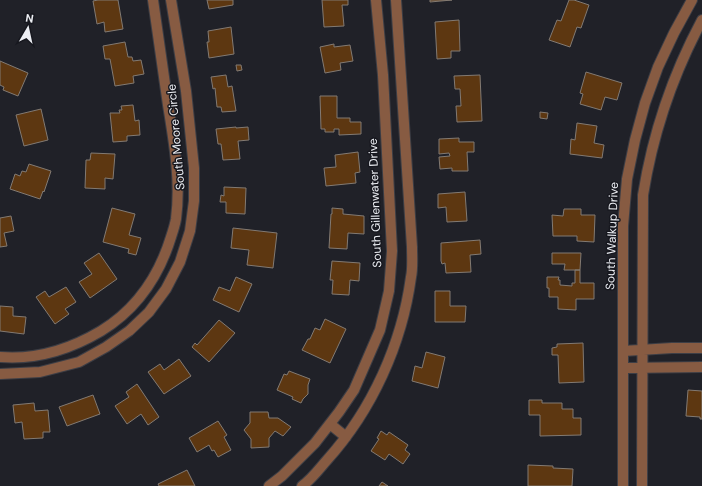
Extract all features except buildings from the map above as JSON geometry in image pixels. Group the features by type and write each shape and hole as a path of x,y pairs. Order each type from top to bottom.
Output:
{"street":[{"name":"South Moore Circle","path":"0,357 12,358 37,356 60,351 110,325 134,305 152,281 165,256 176,220 176,156 153,0"},
{"name":"South Moore Circle","path":"0,374 40,372 79,362 106,347 129,331 149,312 166,289 180,262 190,231 194,201 194,168 186,91 171,0"},
{"name":"South Gillenwater Drive","path":"269,486 282,476 315,443 354,390 380,330 389,291 392,251 383,75 376,0"},
{"path":"302,486 338,449 358,420 380,382 394,346 405,307 411,277 412,247 396,0"},
{"name":"South Walkup Drive","path":"623,486 623,226 627,178 645,102 661,60 692,0"},
{"path":"642,486 643,195 647,170 663,108 676,72 702,20"},
{"path":"623,351 642,349 702,348"},
{"path":"623,368 702,367"},
{"path":"330,424 346,437"}]}
